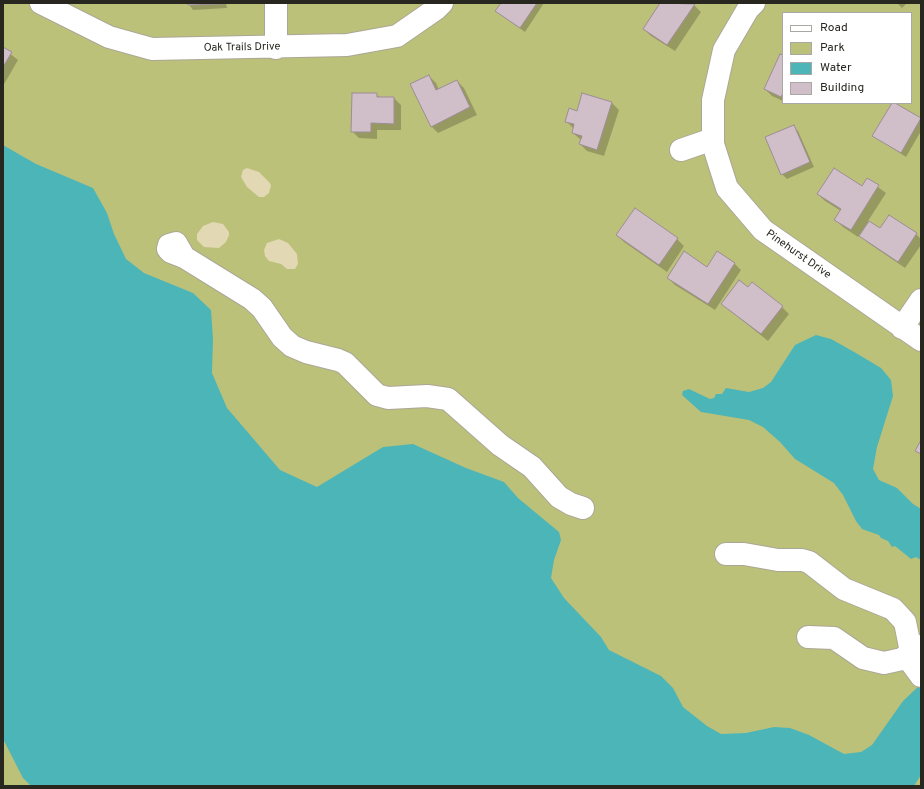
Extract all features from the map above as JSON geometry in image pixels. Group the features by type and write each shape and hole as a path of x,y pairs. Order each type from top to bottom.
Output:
{"street":[{"name":"Oak Trails Drive","path":"41,3 109,37 152,49 276,48 347,45 397,36 436,9 442,3"},
{"path":"276,3 276,48"},
{"name":"Pinehurst Drive","path":"754,3 748,9 724,50 713,100 713,139 727,188 763,230 921,340"},
{"path":"680,150 713,139"},
{"path":"184,257 252,298 262,308 282,337 292,346 306,352 345,363 377,395 388,398 426,396 448,399 500,445 528,464 559,497 571,504 583,508"},
{"path":"902,328 921,300"},
{"path":"726,554 744,554 778,560 802,560 809,562 844,589 894,609 921,626"},
{"path":"808,637 834,638 864,658 884,663 902,659 917,660 905,622 894,609"}],"green space":[{"path":"3,3 921,3 921,786 3,786"}],"sand":[{"path":"247,168 259,172 270,183 271,186 269,193 264,197 259,197 247,187 241,177 243,170"},
{"path":"213,222 223,224 229,232 226,242 219,248 204,247 197,240 197,234 203,226"},
{"path":"279,239 288,243 297,254 298,264 295,269 287,269 281,264 269,261 265,256 264,250 267,243"}],"water":[{"path":"3,145 36,164 93,188 107,213 114,234 126,259 144,273 193,293 211,310 213,339 212,373 227,408 280,470 317,487 383,447 413,444 466,468 504,482 518,498 559,532 561,540 554,560 551,578 564,598 601,637 609,650 661,676 673,688 683,707 707,726 721,734 746,733 774,727 790,728 809,735 844,754 861,752 872,745 903,701 921,684 921,775 914,786 31,786 23,778 3,739"},
{"path":"816,335 831,339 881,368 891,380 893,396 877,447 873,469 879,480 897,488 913,504 921,509 921,560 916,557 911,559 895,546 892,547 888,541 881,538 879,535 862,529 856,521 843,495 834,483 795,459 780,442 763,427 749,420 701,412 682,395 683,391 689,389 710,399 714,398 716,394 722,394 726,388 749,392 763,388 771,382 795,345"}],"building":[{"path":"187,3 222,3 222,4 188,5"},
{"path":"501,3 537,3 520,28 495,11"},
{"path":"660,3 695,4 667,45 643,29"},
{"path":"3,47 12,52 3,67"},
{"path":"780,54 782,55 781,97 764,89"},
{"path":"429,75 436,90 457,80 470,107 431,127 410,84"},
{"path":"352,93 377,93 377,97 394,97 394,124 371,123 371,132 351,132"},
{"path":"582,93 612,102 597,150 579,144 582,136 572,133 574,124 565,122 569,108 577,111"},
{"path":"891,104 897,104 921,118 901,153 872,136"},
{"path":"794,125 810,162 781,175 765,137"},
{"path":"834,168 862,186 867,178 879,185 851,230 834,220 841,209 817,194"},
{"path":"635,208 678,238 659,265 616,235"},
{"path":"889,215 917,233 898,262 859,236 869,221 880,228"},
{"path":"684,251 707,267 717,251 735,263 708,304 667,278"},
{"path":"739,280 748,287 752,282 783,306 761,334 721,304"},
{"path":"921,440 921,454 915,451"}]}
